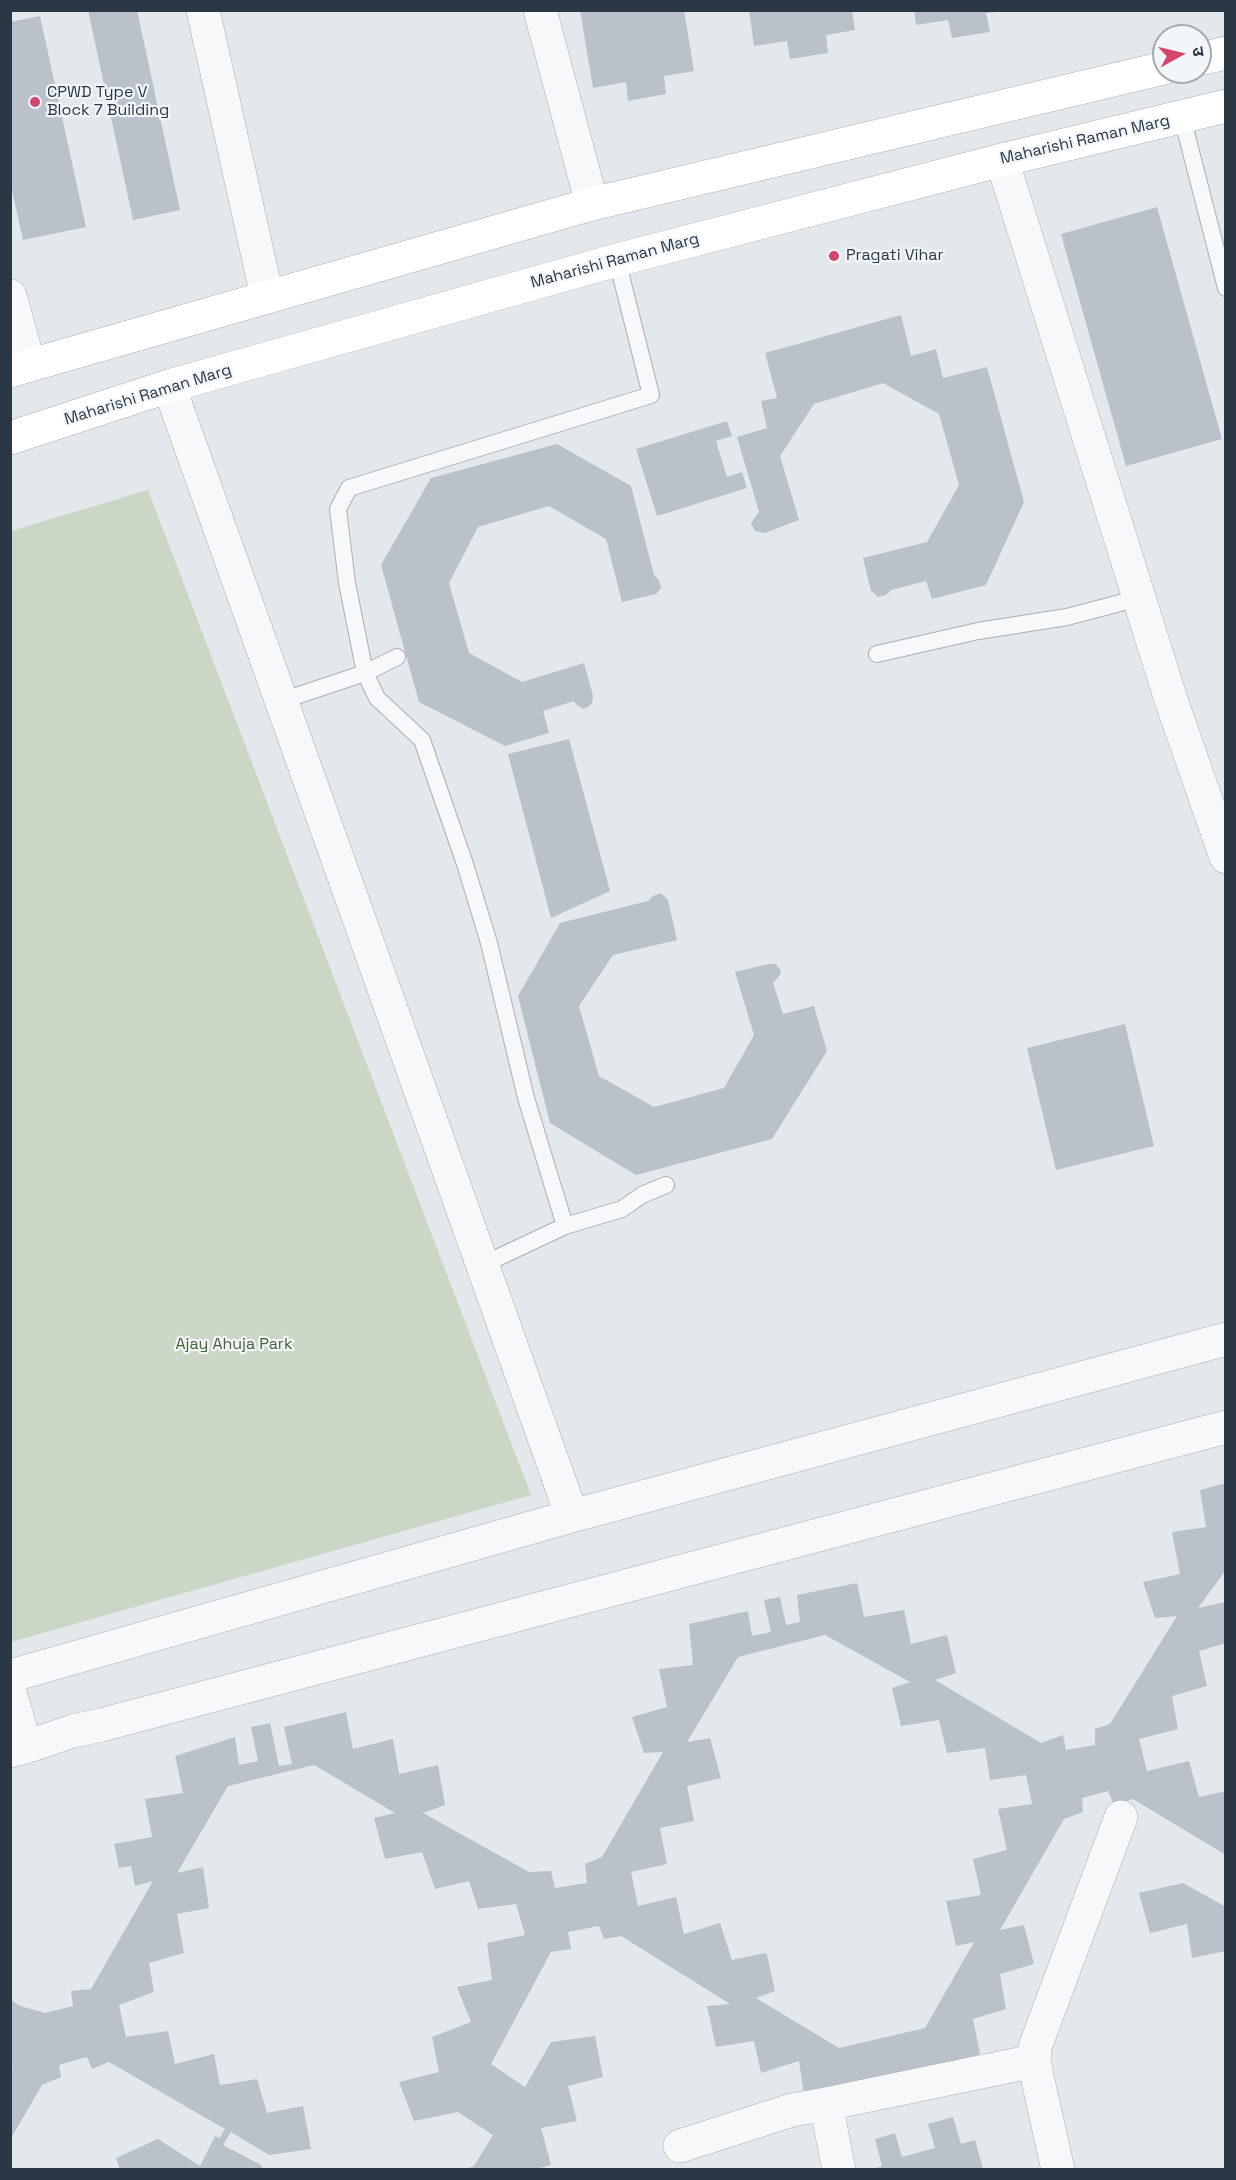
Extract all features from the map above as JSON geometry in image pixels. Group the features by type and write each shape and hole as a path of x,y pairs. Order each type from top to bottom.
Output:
{"main road":[{"path":"20,368 592,204 1152,71"},
{"name":"Maharishi Raman Marg","path":"10,438 169,386 617,260 1002,160 1226,106"}],"street":[{"path":"203,10 267,296"},
{"path":"540,10 592,204"},
{"path":"1002,160 1171,699 1226,857"},
{"path":"10,296 20,368"},
{"path":"169,386 572,1516"},
{"path":"10,1676 572,1516 1226,1339"},
{"path":"10,1693 18,1749 73,1731 1226,1427"},
{"path":"1058,2169 1034,2061 1035,2048 1120,1817"},
{"path":"681,2146 792,2110 1034,2061"},
{"path":"826,2104 839,2169"}],"lane":[{"path":"1182,117 1226,288"},
{"path":"565,1226 526,1098 482,921 422,740 377,698 365,673 347,582 338,509 349,488 651,395 617,260"},
{"path":"877,654 978,631 1067,617 1139,598"},
{"path":"281,701 365,673 397,657"},
{"path":"482,1265 565,1226 622,1209 642,1195 666,1185"}],"green space":[{"name":"Ajay Ahuja Park","path":"148,490 531,1495 11,1642 11,531"}],"building":[{"path":"88,10 137,10 180,210 133,220"},
{"path":"580,10 684,10 694,71 664,76 666,94 628,101 626,82 593,88"},
{"path":"749,10 852,10 855,30 826,35 828,53 790,59 787,41 754,46"},
{"path":"914,10 996,10 996,12 986,13 990,32 952,38 948,20 916,25"},
{"name":"CPWD Type V Block 7 Building","path":"40,16 86,227 23,240 10,181 10,22"},
{"path":"1157,207 1222,439 1126,466 1061,234"},
{"path":"901,315 911,356 936,349 943,378 987,367 1024,502 986,585 932,599 926,581 891,590 886,595 878,597 871,591 863,558 927,542 959,485 939,414 883,383 814,404 780,456 799,520 765,533 755,531 751,523 759,512 737,437 767,428 761,401 777,398 765,353"},
{"path":"727,421 732,436 716,441 727,477 742,472 747,488 657,516 636,449"},
{"path":"557,444 631,486 654,575 659,580 661,588 656,594 622,602 606,539 549,506 478,527 449,583 469,653 522,682 584,663 593,696 592,703 583,709 574,701 543,711 549,733 505,746 419,702 381,565 431,478"},
{"path":"569,739 610,891 551,918 508,754"},
{"path":"661,893 668,900 677,940 613,955 579,1006 599,1076 654,1107 724,1088 754,1035 735,972 768,964 775,964 780,969 781,974 773,983 783,1014 814,1006 827,1051 772,1139 636,1175 550,1123 518,996 560,923 648,901"},
{"path":"1125,1024 1154,1146 1056,1170 1027,1048"},
{"path":"1226,1483 1226,1570 1198,1608 1225,1602 1226,1643 1199,1651 1207,1686 1172,1696 1178,1729 1139,1739 1147,1771 1189,1761 1199,1797 1226,1791 1226,1855 1133,1799 1114,1805 1108,1791 1082,1798 1083,1812 1064,1819 1000,1930 1024,1925 1034,1964 1000,1974 1006,2009 973,2019 980,2054 920,2072 805,2101 799,2061 761,2073 754,2041 716,2047 707,2006 730,2004 621,1936 604,1939 599,1926 568,1932 571,1949 551,1952 491,2064 525,2087 551,2042 595,2036 603,2077 568,2086 577,2121 541,2128 551,2165 536,2169 465,2169 474,2166 493,2135 458,2112 414,2121 399,2082 439,2072 432,2037 471,2022 457,1987 492,1980 487,1943 525,1935 516,1904 478,1909 469,1881 435,1889 422,1852 385,1859 374,1818 395,1813 314,1765 228,1786 177,1873 203,1867 209,1908 177,1914 184,1953 149,1963 154,1992 119,2005 126,2037 168,2031 175,2064 214,2054 220,2085 257,2079 267,2113 303,2106 311,2149 269,2155 231,2132 223,2145 261,2165 263,2169 120,2169 116,2158 158,2139 200,2166 215,2136 220,2138 225,2129 109,2062 92,2069 87,2057 59,2065 61,2077 42,2085 10,2140 10,2067 13,2067 10,2057 10,1999 20,2006 45,2013 73,2006 71,1991 91,1989 153,1881 135,1886 131,1866 119,1868 114,1844 152,1837 145,1799 183,1793 175,1756 235,1737 239,1765 258,1761 251,1727 270,1723 279,1766 292,1764 284,1727 346,1712 353,1749 393,1739 399,1774 438,1765 445,1805 423,1813 529,1872 551,1871 555,1888 587,1883 585,1864 602,1857 663,1752 644,1753 632,1717 667,1707 659,1669 693,1665 689,1624 748,1611 752,1636 771,1632 764,1600 780,1597 786,1625 800,1622 797,1595 857,1583 864,1617 904,1610 911,1644 947,1635 956,1673 935,1680 1041,1743 1063,1735 1066,1750 1095,1745 1095,1729 1110,1724 1177,1616 1155,1618 1143,1582 1180,1574 1172,1532 1206,1527 1200,1490","holes":["825,1635 910,1682 892,1688 901,1726 939,1720 947,1753 985,1748 990,1780 1026,1775 1032,1804 998,1809 1007,1850 973,1859 981,1895 946,1901 956,1946 974,1942 925,2028 839,2048 756,1998 775,1991 765,1953 732,1960 720,1923 684,1934 676,1897 638,1906 631,1872 667,1864 660,1828 694,1821 687,1786 721,1778 710,1738 687,1742 738,1657"]},
{"path":"1183,1883 1226,1907 1226,1951 1192,1958 1187,1924 1150,1933 1139,1893"},
{"path":"953,2117 961,2144 975,2140 983,2169 873,2169 882,2166 875,2139 895,2133 902,2157 935,2148 928,2124"}],"place":[{"name":"CPWD Type V Block 7 Building","path":"35,102"},
{"name":"Pragati Vihar","path":"834,256"}]}
